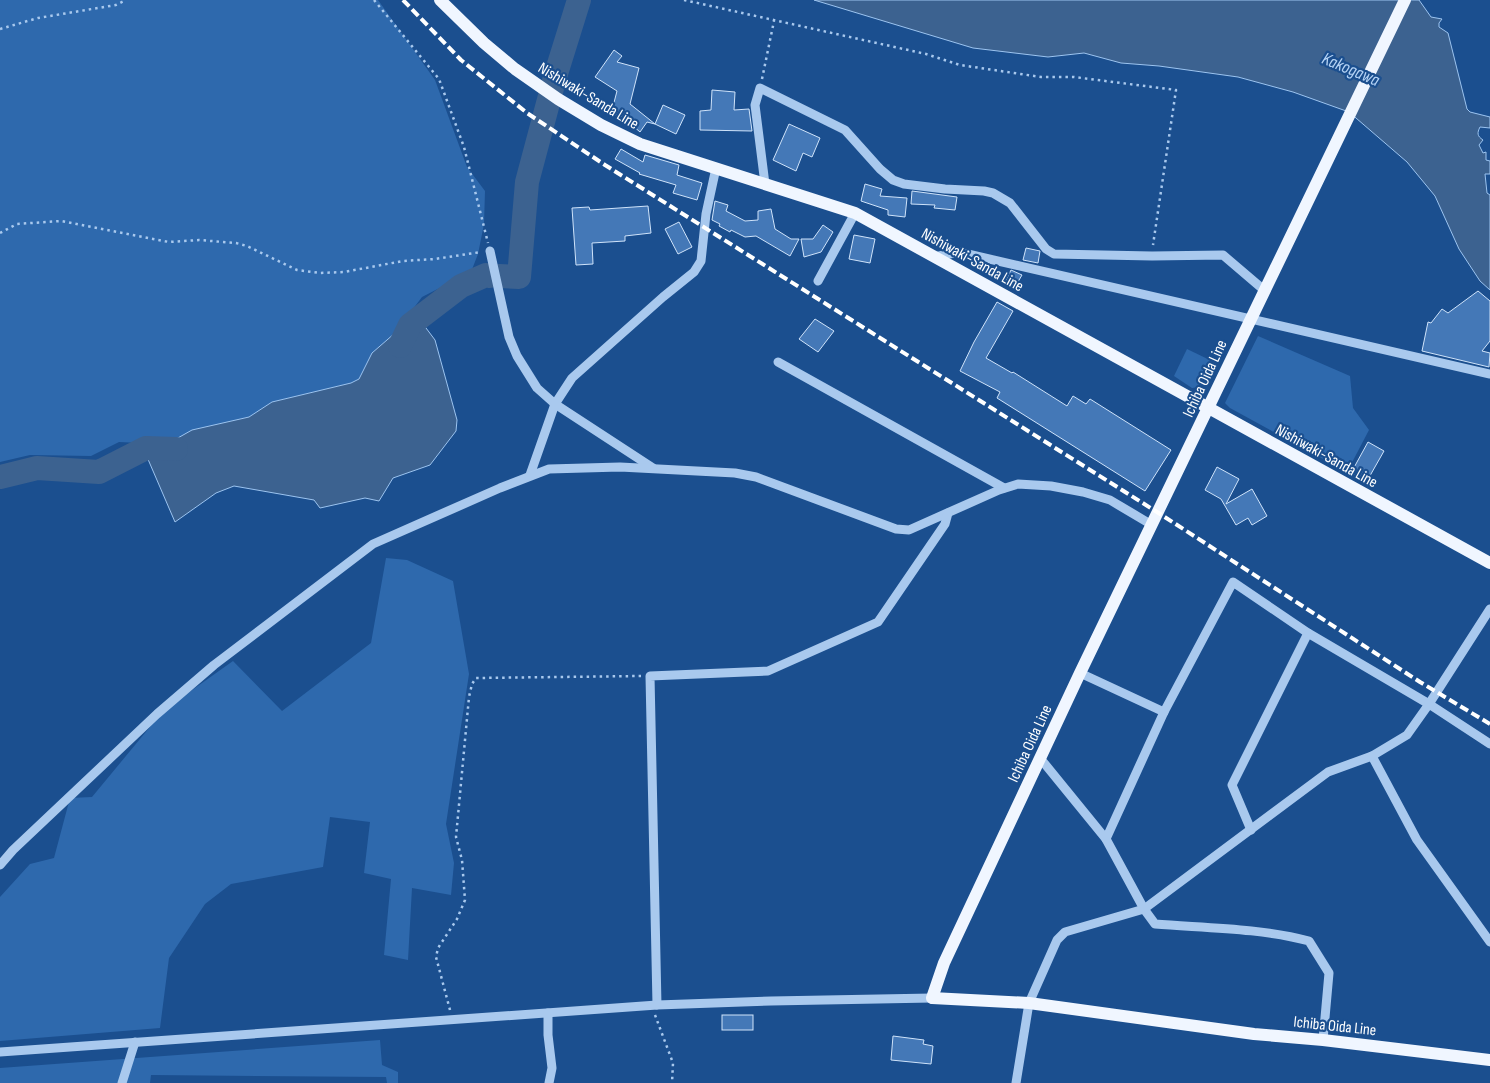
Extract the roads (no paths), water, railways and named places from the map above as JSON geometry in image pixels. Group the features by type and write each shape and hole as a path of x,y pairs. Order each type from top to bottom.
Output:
{"main road":[{"name":"Nishiwaki-Sanda Line","path":"440,0 484,43 544,90 601,125 640,144 854,213 1490,563"},
{"name":"Ichiba Oida Line","path":"1405,0 1080,673 944,962 932,998 1029,1003 1254,1034 1323,1040 1490,1060"}],"street":[{"path":"765,184 755,105 760,88 844,130 880,169 893,180 904,184 993,193 1010,203 1046,249 1054,254 1223,255 1264,290"},
{"path":"530,476 555,404 572,378 662,297 694,272 701,261 706,214 716,168"},
{"path":"818,280 854,213"},
{"path":"490,251 509,337 517,356 537,388 555,404 654,468"},
{"path":"934,257 959,252 1490,374"},
{"path":"778,362 1004,488"},
{"path":"0,865 13,850 156,714 214,665 374,544 549,468 620,466 756,477 896,529 909,530 1004,488 1018,484 1051,486 1084,492 1110,500 1152,525"},
{"path":"654,1005 650,676 768,671 878,622 945,524 948,513"},
{"path":"1106,839 1164,712 1233,582 1308,633 1429,704 1490,744"},
{"path":"1016,1083 1029,1003 1057,940 1065,932 1144,909 1328,772 1372,756 1407,735 1490,609"},
{"path":"1251,830 1232,785 1308,633"},
{"path":"1080,673 1164,712"},
{"path":"1372,756 1417,840 1490,942"},
{"path":"1040,758 1106,839 1144,909 1155,924 1291,936 1309,941 1329,972 1323,1040"},
{"path":"0,1052 654,1005 932,998"},
{"path":"548,1012 548,1035 552,1068 550,1083"},
{"path":"122,1083 135,1042"}],"water":[{"name":"Kakogawa","path":"814,0 1419,0 1431,17 1442,19 1439,27 1448,33 1467,109 1470,112 1490,117 1490,128 1480,127 1478,133 1483,140 1479,145 1483,153 1486,152 1486,160 1490,161 1490,174 1485,174 1487,193 1490,195 1490,290 1480,281 1459,249 1435,196 1407,162 1349,112 1293,92 1238,77 1159,66 1121,63 1084,53 1048,57 973,48"},
{"path":"412,312 420,326 423,324 435,340 457,420 456,431 430,465 393,478 379,501 365,498 320,508 314,500 234,486 216,493 175,522 141,443 176,439 192,430 249,417 272,402 351,383 359,379 372,353 395,333"}],"waterway":[{"path":"499,276 519,277 527,182 555,77 579,0"},
{"path":"400,346 410,325 461,286 486,275 490,276"},
{"path":"0,477 37,468 99,472 146,448 176,449"}],"railway":[{"path":"403,0 461,60 527,113 605,165 1157,512 1420,682 1490,724"}]}
